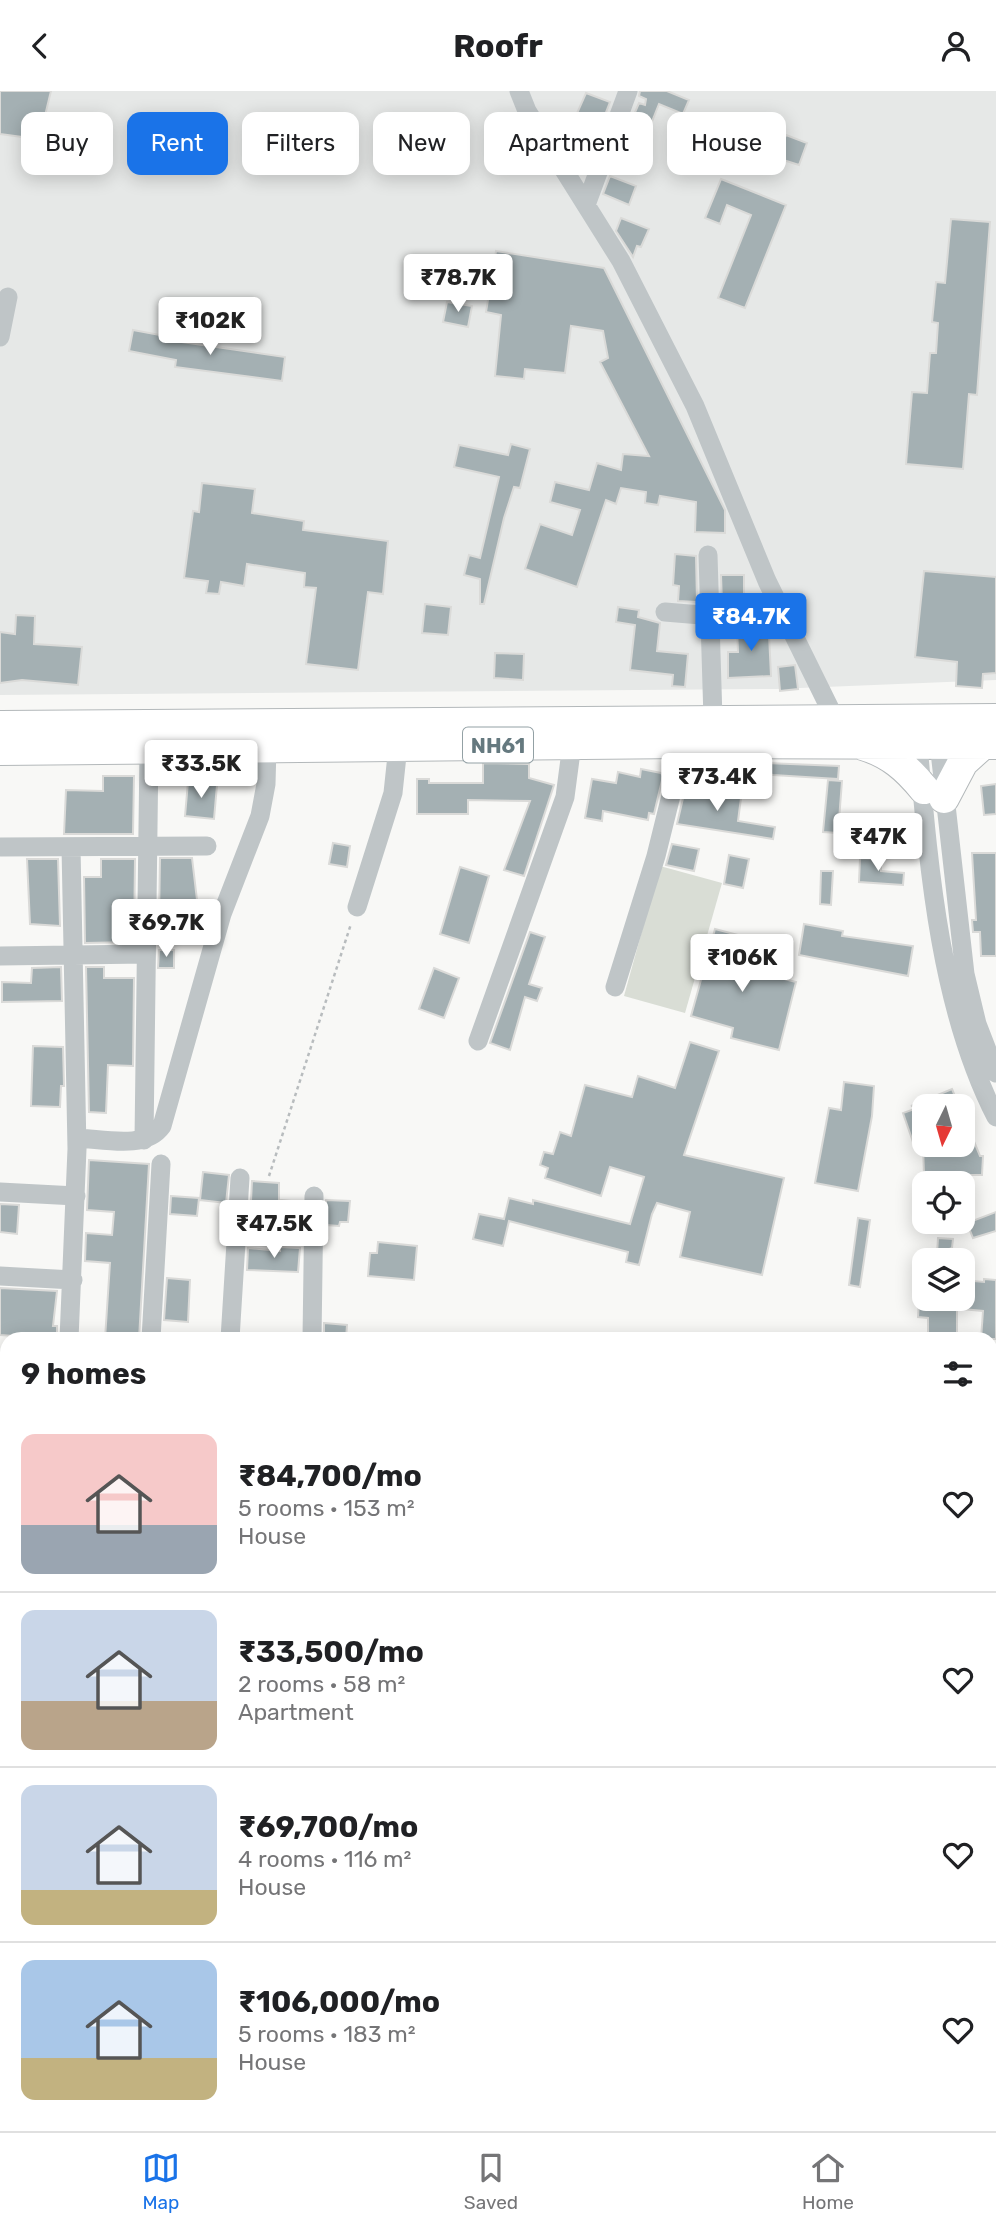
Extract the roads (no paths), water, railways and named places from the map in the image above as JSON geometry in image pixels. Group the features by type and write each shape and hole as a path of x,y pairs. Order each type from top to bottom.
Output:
{"highway":[{"name":"NH61","path":"0,726 835,719 992,736"},
{"name":"NH61","path":"0,750 856,743 927,731"},
{"path":"856,743 894,759 934,794 963,762 992,736"}],"street":[{"path":"519,91 527,111 621,261 695,406 782,611 835,719"},
{"path":"586,205 628,91"},
{"path":"0,337 8,297"},
{"path":"708,555 713,719"},
{"path":"665,611 710,617 741,617 782,611"},
{"path":"927,731 963,1037 989,1088 996,1117"},
{"path":"615,987 656,856 684,743"},
{"path":"478,1041 565,797 572,744"},
{"path":"357,907 393,793 398,746"},
{"path":"77,1138 144,1140 155,1136 162,1126 222,914 260,816 266,784 267,747"},
{"path":"144,1140 149,749"},
{"path":"0,848 207,846"},
{"path":"69,1332 77,1138 71,847"},
{"path":"0,956 146,954"},
{"path":"957,975 996,1073"},
{"path":"151,1332 161,1164"},
{"path":"230,1332 240,1178"},
{"path":"0,1192 76,1196"},
{"path":"312,1332 314,1196"},
{"path":"0,1276 73,1280"}]}
